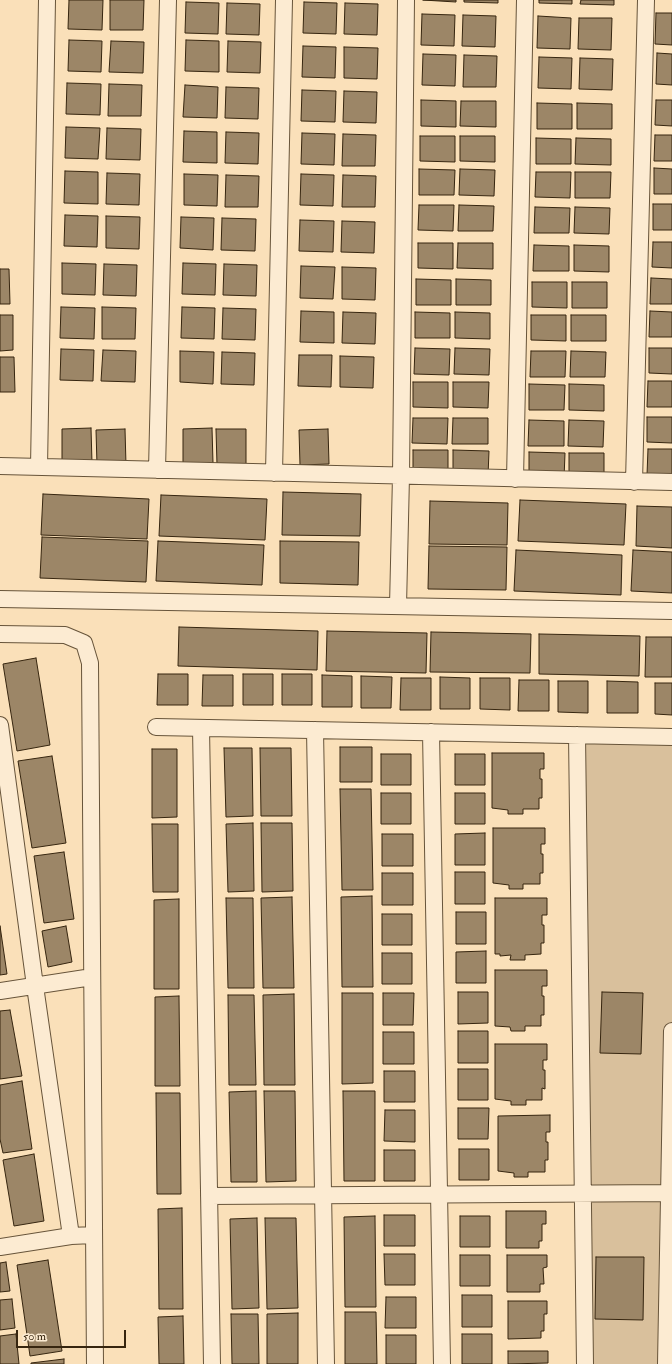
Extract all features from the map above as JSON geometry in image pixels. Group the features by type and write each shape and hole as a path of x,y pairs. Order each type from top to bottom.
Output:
{"street":[{"path":"39,467 47,0"},
{"path":"157,470 168,0"},
{"path":"274,473 284,0"},
{"path":"398,606 401,476 406,0"},
{"path":"515,478 525,0"},
{"path":"634,482 646,0"},
{"path":"0,466 672,482"},
{"path":"0,599 672,611"},
{"path":"0,634 65,635 84,643 90,664 95,1364"},
{"path":"0,724 35,986 71,1236"},
{"path":"156,727 672,737"},
{"path":"201,728 212,1364"},
{"path":"315,730 326,1364"},
{"path":"431,732 442,1364"},
{"path":"577,735 585,1364"},
{"path":"0,991 92,978"},
{"path":"666,1364 671,1193 672,1031"},
{"path":"209,1196 671,1193"},
{"path":"0,1247 71,1236 94,1235"}],"shaded area":[{"path":"577,735 672,737 672,1031 666,1364 585,1364"}],"building":[{"path":"69,0 103,0 102,30 68,29"},
{"path":"110,0 144,0 143,30 110,30"},
{"path":"423,0 456,0 456,2"},
{"path":"464,0 498,0 498,3 464,2"},
{"path":"539,0 572,0 572,4 539,3"},
{"path":"581,0 614,0 614,5 580,4"},
{"path":"186,2 219,3 218,34 185,33"},
{"path":"304,2 337,3 336,34 303,33"},
{"path":"227,3 260,4 259,35 226,34"},
{"path":"345,3 378,4 377,35 344,34"},
{"path":"656,13 672,13 672,45 655,44"},
{"path":"422,14 455,15 454,46 421,45"},
{"path":"463,15 496,16 495,47 462,46"},
{"path":"538,16 571,18 570,49 537,48"},
{"path":"579,18 612,18 611,50 578,49"},
{"path":"69,40 102,41 101,72 68,71"},
{"path":"186,40 219,41 219,72 185,71"},
{"path":"111,41 144,42 143,73 109,72"},
{"path":"228,41 261,42 260,73 227,72"},
{"path":"303,46 336,47 335,78 302,77"},
{"path":"344,47 378,48 377,79 344,78"},
{"path":"657,53 672,54 672,85 656,84"},
{"path":"423,54 456,55 455,86 422,85"},
{"path":"464,55 497,56 496,87 463,87"},
{"path":"539,57 572,58 571,89 538,88"},
{"path":"580,58 613,59 612,90 579,89"},
{"path":"67,83 101,84 100,115 66,114"},
{"path":"109,84 142,85 141,116 108,116"},
{"path":"185,85 218,87 217,118 183,117"},
{"path":"226,87 259,88 258,119 225,118"},
{"path":"302,90 336,91 335,122 301,121"},
{"path":"344,91 377,92 376,123 343,122"},
{"path":"421,100 456,101 456,127 421,126"},
{"path":"656,100 672,100 672,126 655,125"},
{"path":"461,101 496,101 496,127 460,126"},
{"path":"537,103 572,104 572,129 537,129"},
{"path":"577,103 612,104 612,129 577,129"},
{"path":"66,127 100,128 98,159 65,158"},
{"path":"107,128 141,129 140,160 106,159"},
{"path":"184,131 217,132 217,163 183,162"},
{"path":"226,132 259,133 258,164 225,163"},
{"path":"302,133 335,134 334,165 301,164"},
{"path":"343,134 376,135 375,166 342,166"},
{"path":"655,135 672,135 672,161 654,161"},
{"path":"420,136 455,136 455,162 420,161"},
{"path":"460,136 495,136 495,162 460,161"},
{"path":"536,138 571,139 571,164 536,164"},
{"path":"576,138 611,139 611,165 575,164"},
{"path":"654,168 672,169 672,194 654,194"},
{"path":"419,169 455,170 454,195 419,195"},
{"path":"460,169 495,170 494,196 459,195"},
{"path":"65,171 98,172 98,204 64,203"},
{"path":"536,172 571,172 570,198 535,197"},
{"path":"575,172 611,172 610,198 575,198"},
{"path":"107,173 140,174 139,205 106,204"},
{"path":"184,174 218,175 217,206 184,205"},
{"path":"301,174 334,175 333,206 300,205"},
{"path":"226,175 259,176 258,207 225,207"},
{"path":"343,175 376,176 375,207 342,207"},
{"path":"653,204 672,204 672,230 653,230"},
{"path":"419,205 454,205 453,231 418,230"},
{"path":"459,205 494,206 493,231 458,231"},
{"path":"535,207 570,208 569,233 534,233"},
{"path":"575,207 610,208 609,234 574,233"},
{"path":"65,215 98,216 97,247 64,246"},
{"path":"106,216 140,217 139,249 106,248"},
{"path":"181,217 214,218 213,250 180,248"},
{"path":"222,218 256,219 255,251 221,250"},
{"path":"300,220 334,221 333,252 299,251"},
{"path":"342,221 375,222 374,253 341,252"},
{"path":"653,242 672,242 672,268 652,267"},
{"path":"418,243 453,243 453,269 418,268"},
{"path":"458,243 493,243 493,269 457,268"},
{"path":"534,245 569,246 569,271 533,271"},
{"path":"574,245 609,246 609,272 574,271"},
{"path":"62,263 96,264 95,295 62,294"},
{"path":"183,263 216,264 215,295 182,294"},
{"path":"104,264 137,265 136,296 103,295"},
{"path":"224,264 257,265 256,296 223,295"},
{"path":"301,266 335,267 333,299 300,298"},
{"path":"342,267 376,268 375,300 342,299"},
{"path":"0,269 9,269 10,304 0,304"},
{"path":"651,278 672,279 672,304 650,304"},
{"path":"416,279 451,280 451,305 416,305"},
{"path":"456,279 491,280 491,305 456,305"},
{"path":"532,282 567,282 567,308 532,307"},
{"path":"572,282 607,282 607,308 572,308"},
{"path":"61,307 95,308 94,339 60,338"},
{"path":"102,307 136,308 135,339 102,339"},
{"path":"182,307 215,308 214,339 181,338"},
{"path":"223,308 256,309 255,340 222,339"},
{"path":"301,311 334,312 334,343 300,342"},
{"path":"650,311 672,312 672,337 649,337"},
{"path":"343,312 376,313 375,344 342,343"},
{"path":"415,312 450,313 450,338 415,338"},
{"path":"455,312 490,313 490,339 455,338"},
{"path":"0,315 13,315 13,350 0,351"},
{"path":"531,315 566,315 566,341 531,340"},
{"path":"571,315 606,315 606,341 571,341"},
{"path":"415,348 450,349 449,375 414,374"},
{"path":"455,348 490,349 489,375 454,374"},
{"path":"649,348 672,348 672,374 649,373"},
{"path":"61,349 94,350 93,381 60,380"},
{"path":"103,350 136,351 135,382 101,381"},
{"path":"180,351 214,352 213,384 180,382"},
{"path":"531,351 566,351 565,377 530,377"},
{"path":"571,351 606,352 605,377 570,377"},
{"path":"222,352 255,353 254,385 221,384"},
{"path":"299,355 332,355 331,387 298,386"},
{"path":"340,356 374,357 373,388 340,387"},
{"path":"0,357 14,357 15,392 0,392"},
{"path":"648,381 672,381 672,407 647,407"},
{"path":"413,382 448,382 448,408 413,407"},
{"path":"453,382 489,382 488,408 453,407"},
{"path":"529,384 565,385 564,410 529,410"},
{"path":"569,384 604,385 604,411 569,410"},
{"path":"647,417 672,417 672,443 647,442"},
{"path":"413,418 448,418 447,444 412,443"},
{"path":"453,418 488,418 488,444 452,444"},
{"path":"529,420 564,421 564,446 528,446"},
{"path":"569,420 604,421 603,447 568,446"},
{"path":"91,428 92,463 62,464 62,429"},
{"path":"212,428 213,463 183,464 183,429"},
{"path":"125,429 126,465 97,465 96,430"},
{"path":"216,429 246,429 246,464 217,465"},
{"path":"328,429 329,464 300,465 299,430"},
{"path":"648,449 672,449 672,475 647,475"},
{"path":"413,450 448,450 448,476 413,475"},
{"path":"453,450 489,451 488,476 453,476"},
{"path":"529,452 565,453 564,479 529,478"},
{"path":"569,453 604,453 604,479 569,478"},
{"path":"283,492 361,494 360,536 282,535"},
{"path":"43,494 149,499 147,539 41,535"},
{"path":"161,495 267,499 265,540 159,536"},
{"path":"520,500 626,504 624,545 518,541"},
{"path":"430,501 508,503 507,545 429,544"},
{"path":"637,506 672,507 672,548 636,546"},
{"path":"42,537 148,541 146,582 40,578"},
{"path":"158,541 264,545 262,585 156,581"},
{"path":"280,541 359,542 358,585 280,583"},
{"path":"429,546 507,547 506,590 428,589"},
{"path":"516,550 622,555 621,595 514,591"},
{"path":"633,550 672,552 672,593 631,591"},
{"path":"179,627 318,631 317,670 178,666"},
{"path":"327,631 427,633 426,673 326,671"},
{"path":"431,632 531,634 530,673 430,672"},
{"path":"539,634 640,636 639,676 539,674"},
{"path":"646,637 672,637 672,677 645,677"},
{"path":"36,658 50,745 17,751 3,664"},
{"path":"158,674 188,674 188,705 157,705"},
{"path":"243,674 273,674 273,705 243,705"},
{"path":"282,674 312,674 312,705 282,705"},
{"path":"203,675 233,675 233,706 202,706"},
{"path":"322,675 352,676 352,707 322,707"},
{"path":"361,676 392,677 391,708 361,708"},
{"path":"440,677 470,678 470,709 440,709"},
{"path":"401,678 431,678 431,710 400,710"},
{"path":"480,678 510,678 510,710 480,709"},
{"path":"519,680 549,680 549,711 518,711"},
{"path":"558,681 588,681 588,713 558,712"},
{"path":"607,681 638,682 638,713 607,713"},
{"path":"655,683 672,683 672,715 655,714"},
{"path":"340,747 372,747 372,782 340,782"},
{"path":"224,748 252,748 253,816 226,817"},
{"path":"260,748 291,748 292,816 261,816"},
{"path":"152,749 177,749 177,817 152,818"},
{"path":"492,753 544,753 544,769 540,769 540,779 542,779 542,798 539,798 539,809 523,809 523,814 508,814 508,810 492,808"},
{"path":"381,754 411,754 411,785 381,785"},
{"path":"455,754 485,754 485,785 455,785"},
{"path":"52,756 66,843 32,848 18,761"},
{"path":"340,789 371,789 373,890 342,890"},
{"path":"381,793 411,793 411,824 381,824"},
{"path":"455,793 485,793 485,824 455,824"},
{"path":"253,823 254,891 228,892 226,824"},
{"path":"261,823 292,823 293,891 262,892"},
{"path":"152,824 178,824 178,892 153,892"},
{"path":"493,828 545,828 545,844 541,844 541,854 543,854 543,873 540,873 540,884 523,884 523,889 509,889 509,885 493,883"},
{"path":"485,833 485,865 455,865 455,834"},
{"path":"382,834 413,834 413,866 382,866"},
{"path":"64,852 74,919 44,923 34,856"},
{"path":"455,872 485,872 485,904 455,904"},
{"path":"382,873 413,873 413,905 382,905"},
{"path":"372,896 373,987 342,987 341,897"},
{"path":"292,897 294,988 263,988 261,898"},
{"path":"226,898 253,898 254,988 228,988"},
{"path":"495,898 547,898 547,915 542,915 542,925 544,925 544,943 541,943 541,954 525,955 525,960 510,960 511,955 500,956 500,954 495,954"},
{"path":"179,899 179,989 154,989 154,900"},
{"path":"456,912 486,912 486,944 456,944"},
{"path":"382,914 412,914 412,945 382,945"},
{"path":"0,926 7,974 0,975"},
{"path":"66,926 72,962 48,967 42,931"},
{"path":"486,951 486,983 456,983 456,952"},
{"path":"382,953 412,953 412,984 382,984"},
{"path":"495,970 547,970 547,986 542,986 542,996 544,996 544,1015 541,1015 541,1026 525,1026 525,1031 511,1031 510,1027 495,1026"},
{"path":"458,992 488,992 488,1023 458,1024"},
{"path":"602,992 643,993 641,1054 600,1053"},
{"path":"342,993 373,993 373,1083 342,1084"},
{"path":"383,993 414,993 413,1025 383,1025"},
{"path":"294,994 295,1085 264,1085 263,995"},
{"path":"228,995 254,995 256,1085 229,1085"},
{"path":"179,996 180,1086 155,1086 155,997"},
{"path":"10,1010 22,1076 0,1079 0,1011"},
{"path":"458,1031 488,1031 488,1063 458,1063"},
{"path":"383,1032 414,1032 414,1064 383,1064"},
{"path":"495,1044 547,1044 547,1060 543,1060 543,1070 545,1070 545,1089 542,1088 542,1100 526,1100 526,1105 511,1105 511,1101 495,1099"},
{"path":"458,1069 488,1069 488,1100 458,1100"},
{"path":"384,1071 415,1071 415,1102 384,1102"},
{"path":"22,1081 32,1149 3,1153 0,1139 0,1085"},
{"path":"256,1091 257,1182 231,1182 229,1092"},
{"path":"264,1091 295,1091 296,1181 266,1182"},
{"path":"343,1091 375,1091 375,1181 344,1181"},
{"path":"156,1093 180,1093 181,1194 157,1194"},
{"path":"458,1108 489,1108 488,1139 458,1139"},
{"path":"385,1110 415,1110 415,1142 384,1141"},
{"path":"550,1115 550,1132 546,1132 546,1142 548,1142 548,1160 545,1160 545,1172 528,1172 528,1177 514,1177 514,1173 498,1171 498,1116"},
{"path":"459,1149 489,1149 489,1180 459,1180"},
{"path":"384,1150 415,1150 415,1181 384,1181"},
{"path":"34,1154 44,1221 14,1226 3,1160"},
{"path":"182,1208 183,1309 159,1309 158,1209"},
{"path":"506,1211 546,1211 546,1224 542,1224 542,1241 539,1241 539,1248 506,1248"},
{"path":"384,1215 415,1215 415,1246 384,1246"},
{"path":"375,1216 376,1307 345,1307 344,1217"},
{"path":"460,1216 490,1216 490,1247 460,1247"},
{"path":"257,1218 259,1308 232,1309 230,1219"},
{"path":"265,1218 296,1218 298,1308 267,1309"},
{"path":"384,1254 415,1254 415,1285 385,1285"},
{"path":"460,1255 490,1255 490,1286 460,1286"},
{"path":"507,1255 547,1255 547,1267 543,1268 544,1284 540,1284 540,1292 507,1292"},
{"path":"596,1257 644,1257 643,1320 595,1319"},
{"path":"48,1260 62,1351 30,1356 17,1265"},
{"path":"6,1262 10,1291 0,1292 0,1263"},
{"path":"462,1295 492,1295 492,1327 462,1327"},
{"path":"386,1297 416,1297 416,1328 385,1328"},
{"path":"12,1299 15,1328 0,1330 0,1300"},
{"path":"508,1301 547,1301 547,1314 544,1314 544,1331 541,1331 541,1338 508,1339"},
{"path":"345,1312 376,1312 377,1364 345,1364"},
{"path":"298,1313 298,1364 267,1364 267,1314"},
{"path":"231,1314 258,1314 259,1364 232,1364"},
{"path":"183,1316 184,1364 159,1364 158,1317"},
{"path":"16,1334 19,1364 0,1364 0,1336"},
{"path":"462,1334 492,1334 492,1364 462,1364"},
{"path":"386,1335 416,1335 416,1364 386,1364"},
{"path":"508,1351 548,1351 548,1363 508,1364"},
{"path":"64,1359 64,1364 31,1364 31,1363"}]}
